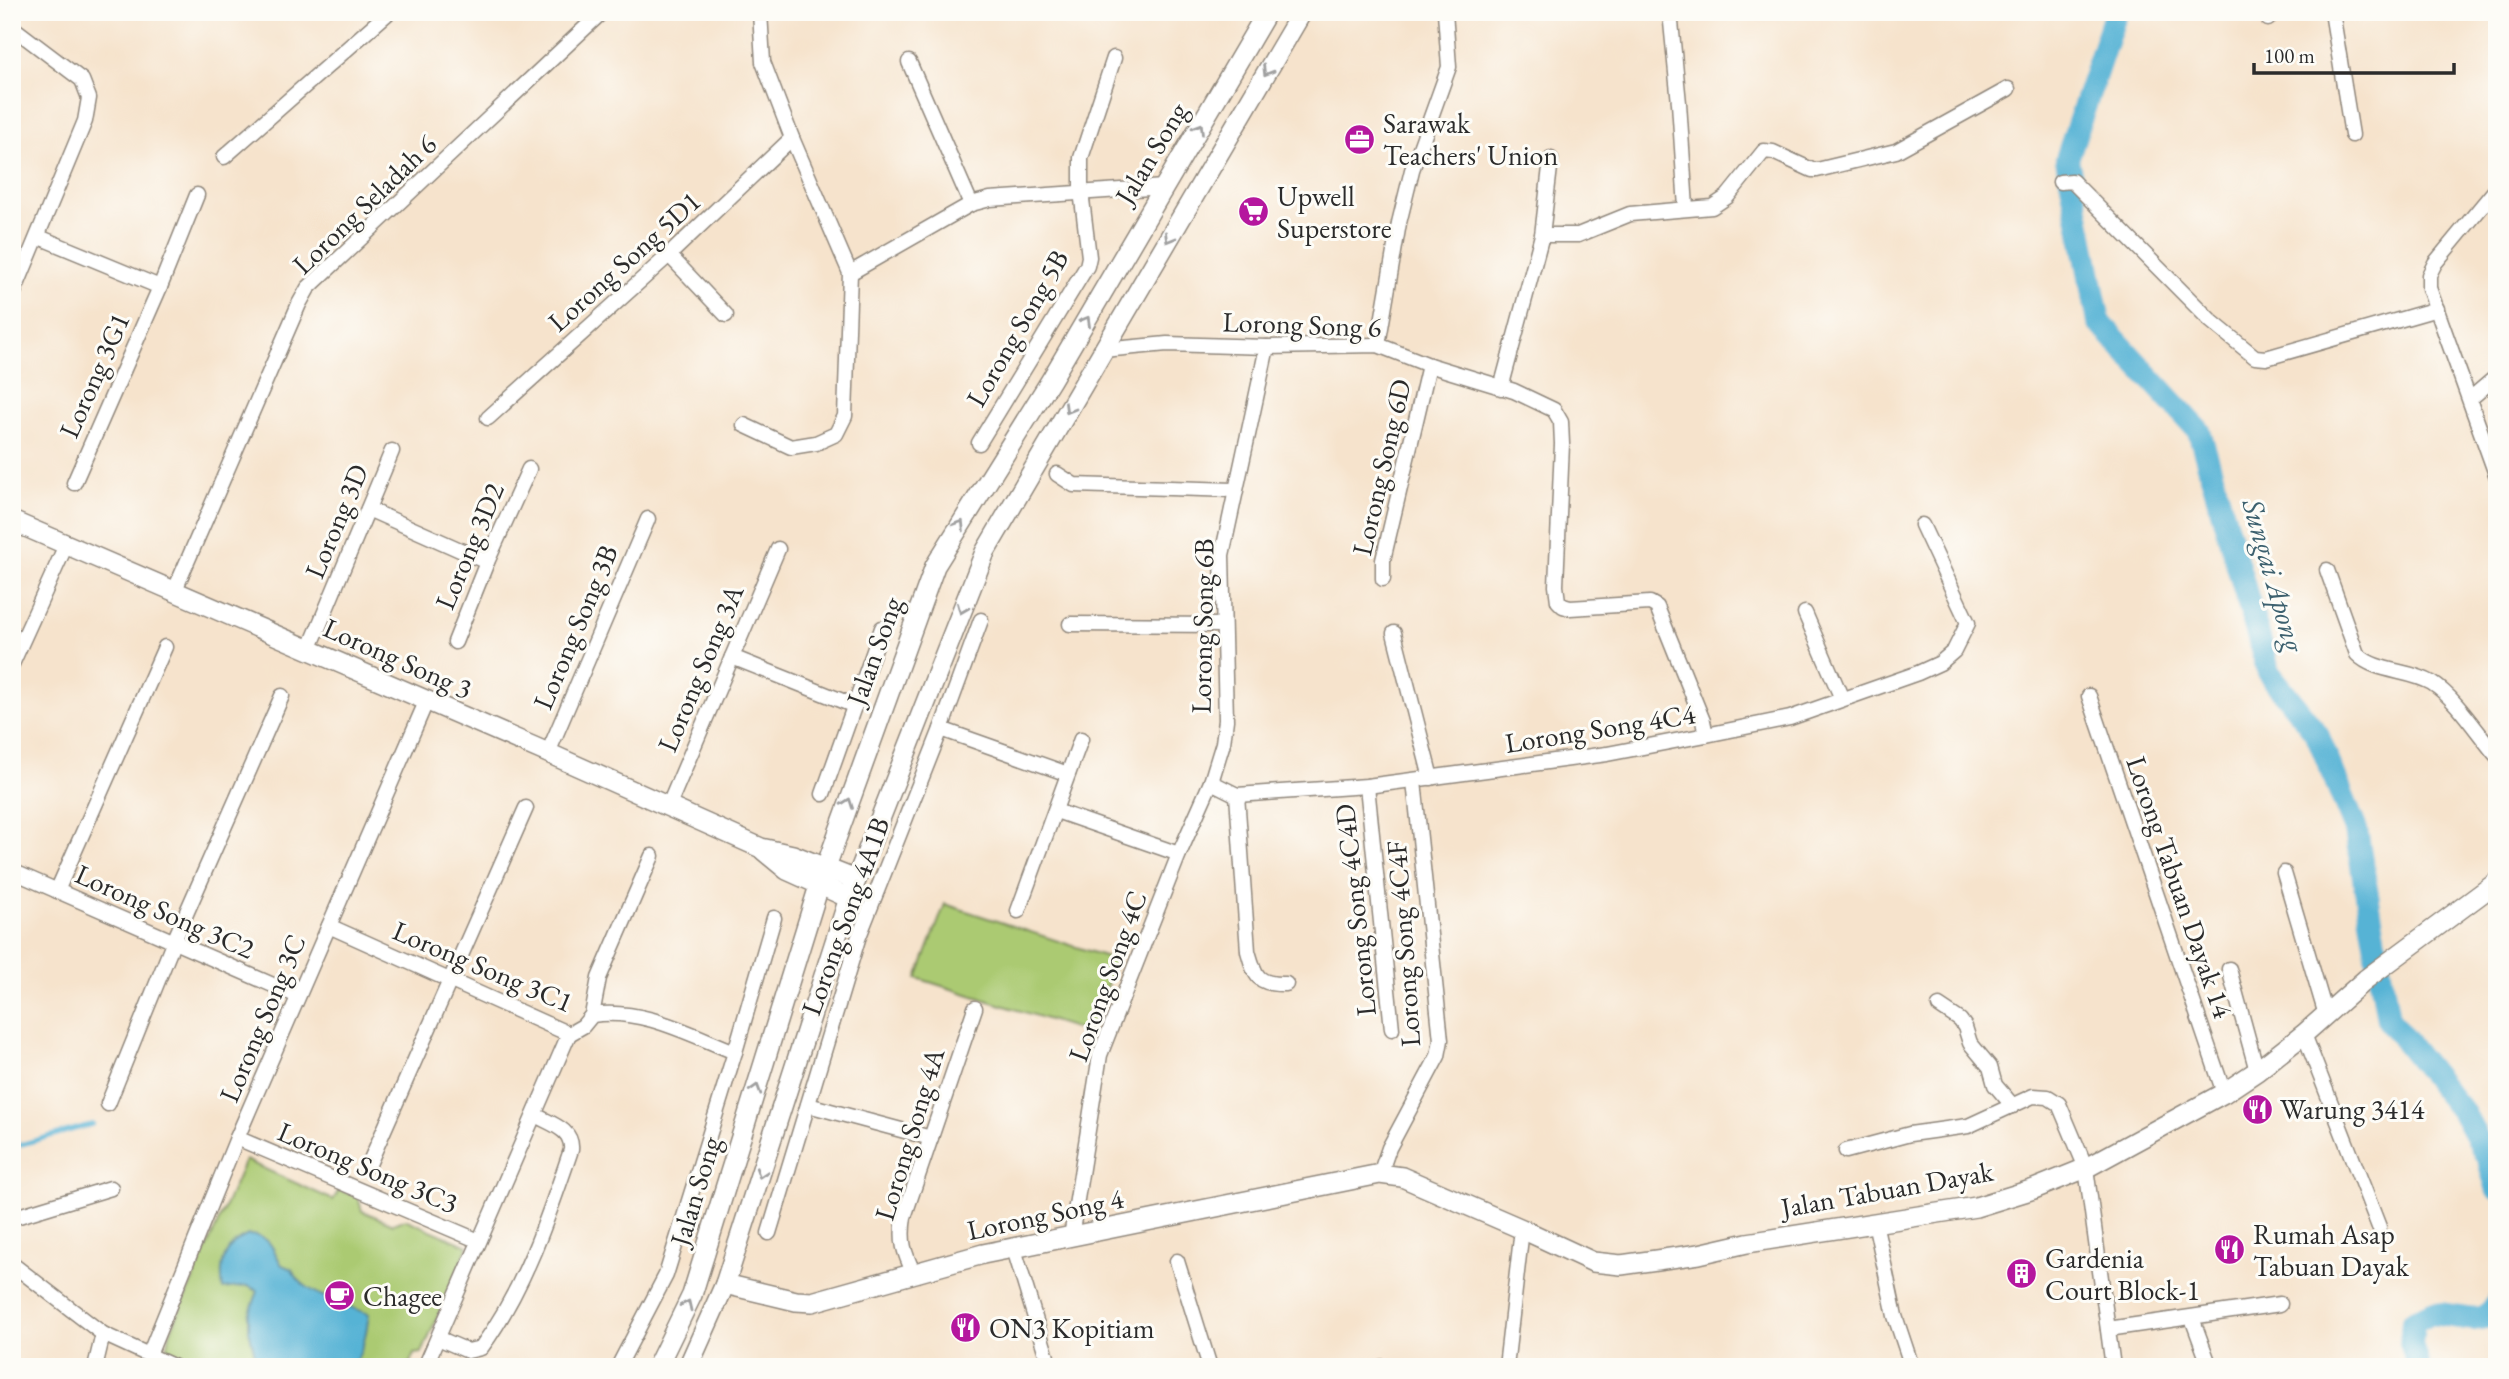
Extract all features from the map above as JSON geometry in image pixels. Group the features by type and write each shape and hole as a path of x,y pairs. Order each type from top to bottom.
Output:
{"main road":[{"name":"Jalan Song","path":"657,1367 692,1295 822,877 935,566 1051,380 1267,12"},
{"name":"Jalan Song","path":"688,1367 725,1284 852,889 985,552 1302,12"},
{"path":"1164,187 1174,192 1180,191 1203,179"},
{"path":"1051,380 1081,356 1103,350"},
{"name":"Lorong Song 3","path":"12,521 761,848 793,855 822,877 852,889"},
{"name":"Jalan Tabuan Dayak","path":"1380,1174 1402,1177 1593,1262 1621,1265 1976,1207 2034,1189 2086,1168 2224,1093 2304,1034 2366,979 2497,882"},
{"name":"Lorong Song 4","path":"725,1284 805,1303 983,1254 1380,1174"}],"street":[{"path":"224,157 389,12"},
{"name":"Lorong Seladah 6","path":"174,592 308,288 602,12"},
{"path":"744,425 791,447 816,443 836,434 845,416 850,272 762,62 760,12"},
{"path":"1378,345 1399,223 1412,170 1449,67 1445,12"},
{"path":"1670,12 1686,208"},
{"path":"2332,12 2353,135"},
{"path":"12,27 82,80 89,99 85,121 12,297"},
{"name":"Lorong Song 5B","path":"979,443 1087,266 1089,257 1081,191 1082,158 1114,58"},
{"path":"909,62 971,204"},
{"path":"1542,234 1578,235 1630,214 1713,207 1727,197 1764,151 1817,170 1896,151 2008,89"},
{"name":"Lorong Song 5D1","path":"488,418 669,255 792,138"},
{"path":"1501,388 1542,234 1551,159"},
{"path":"2066,182 2211,321 2255,357 2266,358 2437,309"},
{"path":"850,272 971,204 990,199 1164,187"},
{"path":"2497,188 2435,263 2429,288 2497,477"},
{"name":"Lorong 3G1","path":"74,483 160,287 197,195"},
{"name":"Lorong 3G1","path":"39,237 160,287"},
{"path":"669,255 726,314"},
{"name":"Lorong Song 6","path":"1103,350 1167,344 1266,347 1378,345 1429,365 1533,399 1554,410 1561,422 1563,463 1557,563 1558,601 1570,608 1650,603 1657,607 1703,721 1706,736"},
{"name":"Lorong Song 6B","path":"1211,782 1223,743 1226,720 1222,555 1266,347"},
{"name":"Lorong Song 6D","path":"1382,579 1383,559 1429,365"},
{"path":"2470,399 2497,376"},
{"name":"Lorong 3D","path":"309,650 392,451"},
{"name":"Lorong 3D2","path":"454,642 529,469"},
{"path":"1057,474 1074,485 1234,490"},
{"path":"368,509 487,562"},
{"name":"Lorong Song 3B","path":"548,753 648,519"},
{"name":"Lorong Song 4C4","path":"1237,795 1367,786 1431,778 1594,756 1706,736 1790,718 1918,673 1940,663 1954,651 1968,623 1922,525"},
{"path":"12,664 66,545"},
{"name":"Lorong Song 3A","path":"668,807 778,549"},
{"path":"2327,570 2357,654 2364,662 2408,673 2431,683 2445,693 2497,756"},
{"path":"1805,613 1842,699"},
{"name":"Lorong Song 4A1B","path":"769,1233 858,939 981,620"},
{"path":"1070,624 1223,625"},
{"path":"823,794 882,628"},
{"path":"1394,633 1431,778"},
{"path":"57,891 164,647"},
{"path":"732,657 855,706"},
{"path":"108,1104 174,941 282,696"},
{"name":"Lorong Tabuan Dayak 14","path":"2090,696 2224,1093"},
{"name":"Lorong Song 3C","path":"149,1354 237,1138 426,702"},
{"path":"941,729 1068,774"},
{"path":"1018,911 1081,738"},
{"name":"Lorong Song 4C4F","path":"1380,1174 1389,1148 1438,1056 1441,1040 1414,780"},
{"path":"1211,782 1237,795 1248,951 1253,967 1261,981 1270,985 1286,984"},
{"name":"Lorong Song 4C","path":"1071,1237 1100,1055 1179,854 1211,782"},
{"name":"Lorong Song 4C4D","path":"1367,786 1392,1029"},
{"path":"369,1164 526,808"},
{"path":"1056,811 1179,854"},
{"path":"592,1015 599,978 652,856"},
{"name":"Lorong Song 3C2","path":"12,871 298,996"},
{"path":"2284,873 2326,1015"},
{"path":"618,1367 666,1275 774,918"},
{"name":"Lorong Song 3C1","path":"329,926 569,1034 583,1026 592,1015 613,1013 655,1021 735,1052"},
{"path":"2230,969 2257,1071"},
{"path":"1939,1006 1960,1020 1970,1043 1990,1067 1995,1085 2013,1106"},
{"name":"Lorong Song 4A","path":"914,1274 902,1246 904,1217 975,1008"},
{"path":"425,1367 569,1034"},
{"path":"2304,1034 2379,1227"},
{"path":"1846,1151 1910,1134 1968,1126 2034,1096 2048,1097 2059,1104 2086,1168 2113,1367"},
{"path":"808,1105 931,1138"},
{"path":"438,1338 468,1351 481,1348 501,1318 536,1246 551,1209 572,1140 567,1133 535,1115"},
{"name":"Lorong Song 3C3","path":"237,1138 479,1241"},
{"path":"12,1218 111,1188"},
{"path":"1875,1222 1895,1316 1912,1367"},
{"path":"1506,1367 1522,1229"},
{"path":"1014,1249 1049,1367"},
{"path":"1177,1261 1210,1367"},
{"path":"12,1264 103,1334 176,1367"},
{"path":"2108,1329 2280,1304"},
{"path":"2193,1318 2210,1367"},
{"path":"95,1367 103,1334"},
{"path":"1381,1367 1398,1367"}],"green space":[{"path":"945,904 1116,960 1090,1033 917,978"},
{"path":"245,1160 333,1200 339,1190 358,1197 362,1211 393,1224 405,1219 468,1246 422,1353 414,1354 410,1364 412,1367 191,1367 176,1360 167,1350 170,1333"}],"water":[{"path":"248,1235 266,1240 282,1265 292,1269 304,1285 369,1314 362,1348 352,1367 258,1367 249,1330 249,1315 258,1291 248,1286 223,1289 222,1280 223,1264 228,1250"}],"waterway":[{"name":"Sungai Apong","path":"2116,12 2067,159 2099,322 2199,431 2269,673 2317,734 2356,830 2388,1019 2464,1114 2489,1160 2497,1188"},
{"path":"12,1147 93,1124"},
{"name":"Sungai Apong","path":"2418,1367 2411,1345 2413,1321 2432,1313 2474,1319 2485,1317 2497,1304"}],"place":[{"name":"Sarawak Teachers' Union","path":"1360,139"},
{"name":"Upwell Superstore","path":"1254,212"},
{"name":"Warung 3414","path":"2257,1109"},
{"name":"Rumah Asap Tabuan Dayak","path":"2230,1250"},
{"name":"Gardenia Court Block-1","path":"2022,1274"},
{"name":"Chagee","path":"340,1296"},
{"name":"ON3 Kopitiam","path":"966,1328"}]}
